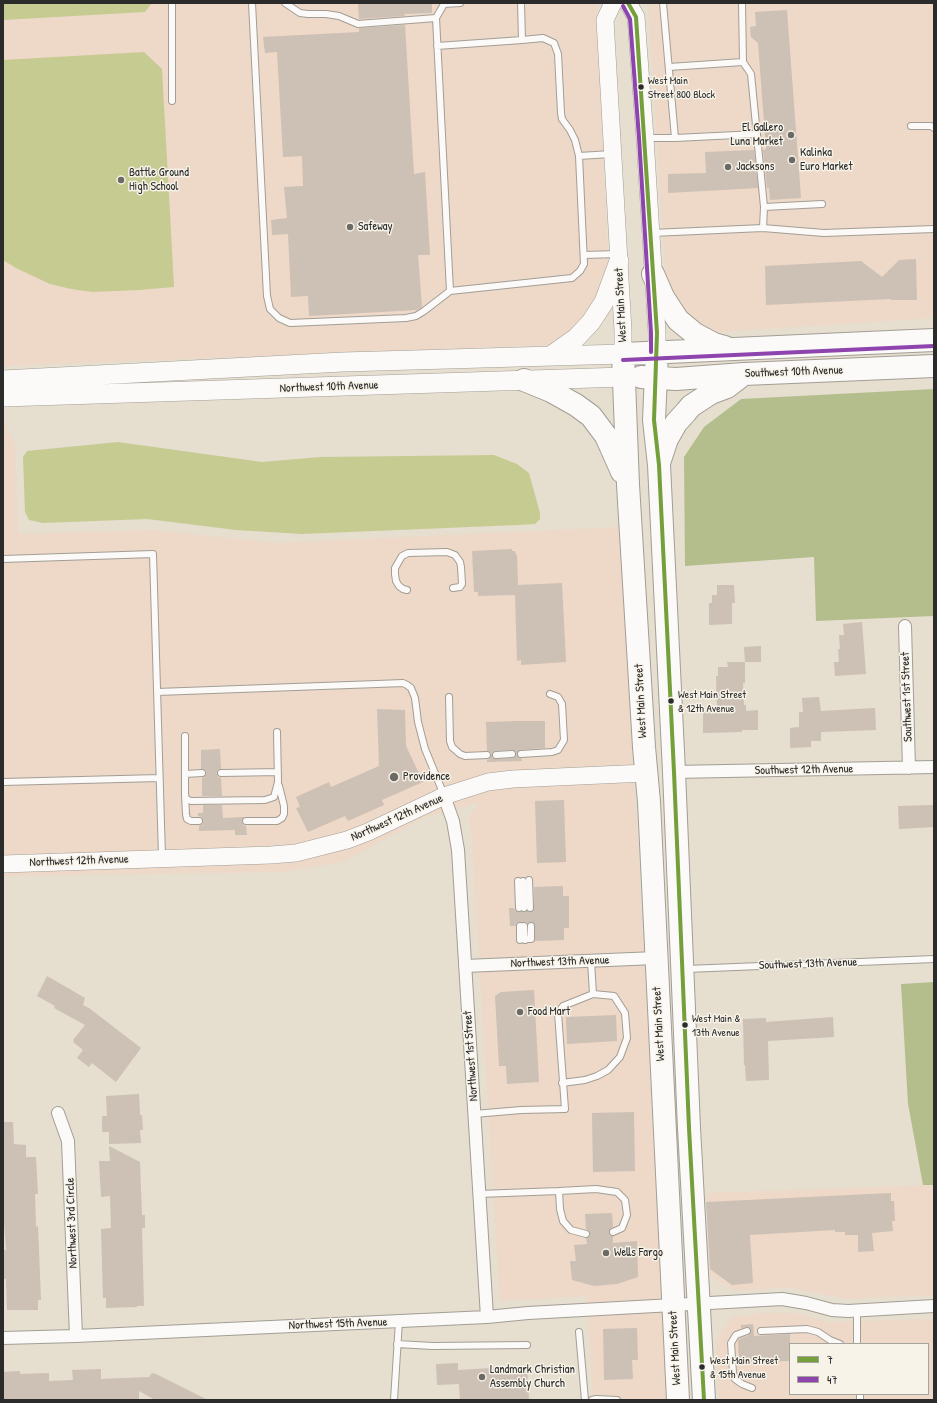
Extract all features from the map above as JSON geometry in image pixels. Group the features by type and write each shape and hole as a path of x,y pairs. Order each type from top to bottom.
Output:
{"highway":[{"path":"653,274 663,297 678,320 695,334 714,344 732,349"},
{"path":"623,354 934,340"},
{"name":"West Main Street","path":"657,352 654,420 659,465 698,1304 704,1400"},
{"name":"West Main Street","path":"623,354 628,485 649,809 678,1400"},
{"name":"Southwest 10th Avenue","path":"655,378 676,379 744,374 934,366"},
{"path":"659,465 668,439 676,423 691,406 711,393 727,387 744,374"},
{"name":"Northwest 10th Avenue","path":"624,377 655,378"},
{"path":"524,380 551,390 591,416 606,436 628,485"}],"main road":[{"name":"West Main Street","path":"613,3 605,20 623,331 623,354"},
{"name":"West Main Street","path":"628,3 636,17 645,138 657,352"},
{"path":"552,355 576,338 591,322 604,302 619,257"},
{"name":"Northwest 10th Avenue","path":"3,380 343,362 623,354"},
{"name":"Northwest 10th Avenue","path":"3,397 624,377"},
{"name":"Northwest 12th Avenue","path":"3,864 296,853 323,847 368,832 444,796 488,782 513,779 646,773"}],"street":[{"name":"Southwest 1st Street","path":"905,626 909,768"},
{"name":"Southwest 12th Avenue","path":"674,772 934,767"},
{"name":"Northwest 1st Street","path":"444,796 453,821 458,850 487,1317"},
{"name":"Northwest 13th Avenue","path":"465,966 656,958"},
{"name":"Northwest 3rd Circle","path":"58,1113 68,1141 76,1336"},
{"name":"Northwest 15th Avenue","path":"3,1338 487,1317 782,1299 806,1303 832,1310 934,1306"}],"lane":[{"path":"172,3 172,101"},
{"path":"252,3 267,296 270,309 279,318 290,323 406,318 416,316 450,291 572,278 580,271 584,264 579,156 575,140 562,119 558,54 554,43 543,38 437,46"},
{"path":"285,3 300,13 339,16 358,24 436,18"},
{"path":"450,291 436,18 444,4 460,3"},
{"path":"520,3 522,40"},
{"path":"663,3 670,67 675,138"},
{"path":"742,3 743,62 751,74 764,208 763,228"},
{"path":"670,67 743,62"},
{"path":"911,126 931,126 934,128"},
{"path":"645,138 757,134"},
{"path":"579,156 613,154"},
{"path":"764,208 822,204"},
{"path":"650,233 763,228 824,233 934,229"},
{"path":"584,255 619,257"},
{"path":"407,590 399,586 396,582 395,574 395,568 404,553 439,552 451,553 455,555 460,562 462,584 460,587 453,588"},
{"path":"3,559 153,554 162,859"},
{"path":"157,692 377,684 407,685 411,688 416,698 418,722 425,749 444,796"},
{"path":"521,754 552,752 558,750 564,740 562,704 558,697 550,694"},
{"path":"449,697 450,741 455,751 465,756 487,755"},
{"path":"185,794 186,799 191,801 265,800 274,797 277,791 278,782 277,732"},
{"path":"184,736 186,814 187,819 191,822 198,821"},
{"path":"496,755 512,754"},
{"path":"221,773 278,772"},
{"path":"185,774 202,774"},
{"path":"3,782 159,778"},
{"path":"246,821 277,821 282,818 284,814 284,806 278,782"},
{"path":"523,881 524,908"},
{"path":"525,926 531,939 524,940 525,926"},
{"name":"Southwest 13th Avenue","path":"683,969 934,959"},
{"path":"591,961 593,994"},
{"path":"474,1114 520,1110 565,1109 562,1083 558,1013 563,1006 593,994 614,996 625,1013 626,1038 620,1058 608,1070 597,1076 585,1080 562,1083"},
{"path":"480,1194 596,1189 617,1192 625,1200 627,1215 622,1228 613,1232"},
{"path":"559,1191 560,1209 563,1221 571,1230 586,1234"},
{"path":"857,1310 858,1343"},
{"path":"394,1400 399,1321"},
{"path":"761,1331 807,1329 818,1332 838,1343"},
{"path":"747,1331 736,1335 732,1343 733,1373 735,1379 752,1388"},
{"path":"579,1332 584,1400"},
{"path":"397,1344 433,1346 527,1345"},
{"path":"592,1400 617,1400"}],"shaded area":[{"path":"3,3 597,3 610,315 574,344 3,366"},
{"path":"648,3 934,3 934,318 718,332 699,329 667,296"},
{"path":"3,421 15,443 18,534 154,530 276,543 620,527 668,1400 593,1400 587,1296 500,1301 472,841 469,817 479,803 425,817 343,862 279,872 3,876"},
{"path":"934,1185 934,1295 847,1299 787,1287 736,1291 710,1276 707,1193"},
{"path":"762,1313 792,1313 830,1322 934,1319 934,1400 719,1400 716,1342 731,1317"}],"green space":[{"path":"3,3 152,3 145,12 3,20"},
{"path":"144,52 162,69 174,287 92,292 71,289 50,284 16,268 3,260 3,60"},
{"path":"934,389 934,616 816,621 814,557 685,566 684,457 704,427 741,399"},
{"path":"118,442 262,462 321,457 494,455 517,464 529,473 540,513 540,519 535,524 302,534 236,530 147,519 43,523 29,520 25,512 23,457 27,451"},
{"path":"934,982 934,1185 923,1185 908,1104 901,984"}],"building":[{"path":"358,3 432,3 432,13 404,14 405,16 359,19"},
{"path":"787,10 801,198 770,200 769,188 767,188 763,150 766,149 758,43 751,37 750,27 756,26 755,12"},
{"path":"405,25 414,174 425,172 430,255 418,255 422,307 417,310 309,316 308,296 291,297 288,234 272,235 271,220 287,218 284,187 303,186 302,156 283,157 277,52 265,53 263,37 359,32 359,28"},
{"name":"Jacksons","path":"754,150 758,188 668,193 668,174 706,173 705,152"},
{"path":"916,259 917,300 891,299 766,305 765,266 861,261 882,277 899,260"},
{"path":"512,549 512,551 515,551 517,555 518,585 562,583 566,662 521,665 521,660 517,661 515,595 478,596 478,592 474,592 472,551"},
{"path":"717,585 734,585 735,603 732,603 732,624 709,625 709,603 712,603 712,595 717,595"},
{"path":"862,622 866,674 835,676 834,662 839,662 839,635 844,635 843,624"},
{"path":"761,646 761,662 745,662 744,647"},
{"path":"727,662 745,662 745,683 743,683 744,705 746,705 746,711 758,710 758,730 703,733 703,712 717,711 716,676 718,676 718,667 728,667"},
{"path":"819,697 821,711 875,708 876,730 821,732 821,741 811,741 811,747 790,748 790,728 799,727 799,712 803,712 802,698"},
{"path":"377,709 405,710 406,746 423,782 382,800 384,805 348,821 345,816 308,832 296,808 300,807 296,797 329,782 331,787 379,766"},
{"path":"545,721 545,748 519,750 517,755 522,761 487,762 487,760 490,759 491,752 487,751 486,722","holes":["512,750 516,753 514,758 496,759 492,757 492,753 494,751"]},
{"path":"220,749 221,769 217,770 217,773 218,777 221,778 222,796 202,796 202,778 205,776 206,770 201,769 201,750"},
{"path":"564,800 566,862 537,863 535,801"},
{"path":"203,805 222,805 223,818 244,817 242,821 243,825 246,826 247,835 235,835 235,830 199,831 199,826 203,824 203,821 202,817 198,816 198,813 203,813"},
{"path":"934,805 934,827 899,829 898,806"},
{"path":"563,886 563,896 569,896 569,928 564,928 564,940 535,941 535,926 531,922 520,922 516,923 516,926 510,926 509,908 514,908 515,911 519,912 531,912 534,910 534,887"},
{"path":"47,976 85,998 83,1005 141,1048 116,1082 92,1063 89,1067 77,1058 83,1050 73,1042 73,1040 85,1025 54,1008 55,1006 37,996"},
{"path":"534,990 539,1082 507,1084 506,1066 499,1066 495,996 501,992"},
{"path":"616,1015 617,1041 567,1044 566,1017"},
{"path":"833,1017 834,1037 768,1041 769,1080 746,1081 744,1065 743,1019 766,1018 766,1022"},
{"path":"139,1094 140,1115 142,1115 143,1130 140,1130 141,1143 109,1144 109,1132 102,1132 102,1116 107,1116 106,1096"},
{"path":"634,1112 635,1171 593,1172 592,1113"},
{"path":"3,1122 13,1122 14,1144 26,1145 26,1157 36,1157 38,1194 35,1194 36,1227 38,1226 41,1300 38,1300 38,1310 7,1310 6,1279 3,1279 3,1250 6,1250 3,1208"},
{"path":"109,1146 140,1162 142,1215 145,1215 145,1228 142,1228 144,1306 106,1308 106,1298 103,1298 101,1229 111,1228 110,1196 101,1197 99,1161 110,1161"},
{"path":"891,1193 891,1201 894,1201 895,1221 892,1221 893,1231 872,1233 874,1251 858,1252 858,1235 845,1235 845,1232 835,1232 835,1230 750,1235 753,1283 732,1285 710,1269 706,1202"},
{"name":"Wells Fargo","path":"612,1213 613,1227 609,1232 610,1235 613,1236 613,1243 637,1241 638,1277 617,1284 594,1286 572,1280 570,1261 576,1261 574,1245 587,1244 586,1238 590,1235 589,1231 586,1229 585,1214"},
{"path":"753,1324 754,1336 790,1334 789,1361 739,1363 738,1341 739,1339 749,1335 751,1331 748,1327 741,1328 741,1325"},
{"path":"637,1328 638,1360 632,1360 633,1379 604,1380 603,1329"},
{"name":"Landmark Christian Assembly Church","path":"458,1363 458,1370 527,1366 529,1400 460,1400 459,1384 437,1385 436,1364"},
{"path":"101,1369 101,1379 149,1377 152,1373 156,1374 208,1400 155,1400 139,1391 139,1400 3,1400 3,1372 20,1371 20,1374 49,1373 49,1381 73,1380 72,1370"}],"transit line":[{"name":"7","path":"628,3 636,17 657,333 654,420 659,465 689,1128 704,1400"},
{"name":"47","path":"623,6 630,19 639,138 651,352"},
{"name":"47","path":"623,360 934,346"}],"place":[{"name":"West Main Street 800 Block","path":"641,87"},
{"name":"El Gallero Luna Market","path":"791,135"},
{"name":"Kalinka Euro Market","path":"792,160"},
{"name":"Jacksons","path":"728,167"},
{"name":"Battle Ground High School","path":"121,180"},
{"name":"Safeway","path":"350,227"},
{"name":"West Main Street & 12th Avenue","path":"671,701"},
{"name":"Providence","path":"394,777"},
{"name":"Food Mart","path":"520,1012"},
{"name":"West Main & 13th Avenue","path":"685,1025"},
{"name":"Wells Fargo","path":"606,1253"},
{"name":"West Main Street & 15th Avenue","path":"702,1367"},
{"name":"Landmark Christian Assembly Church","path":"482,1377"}]}
